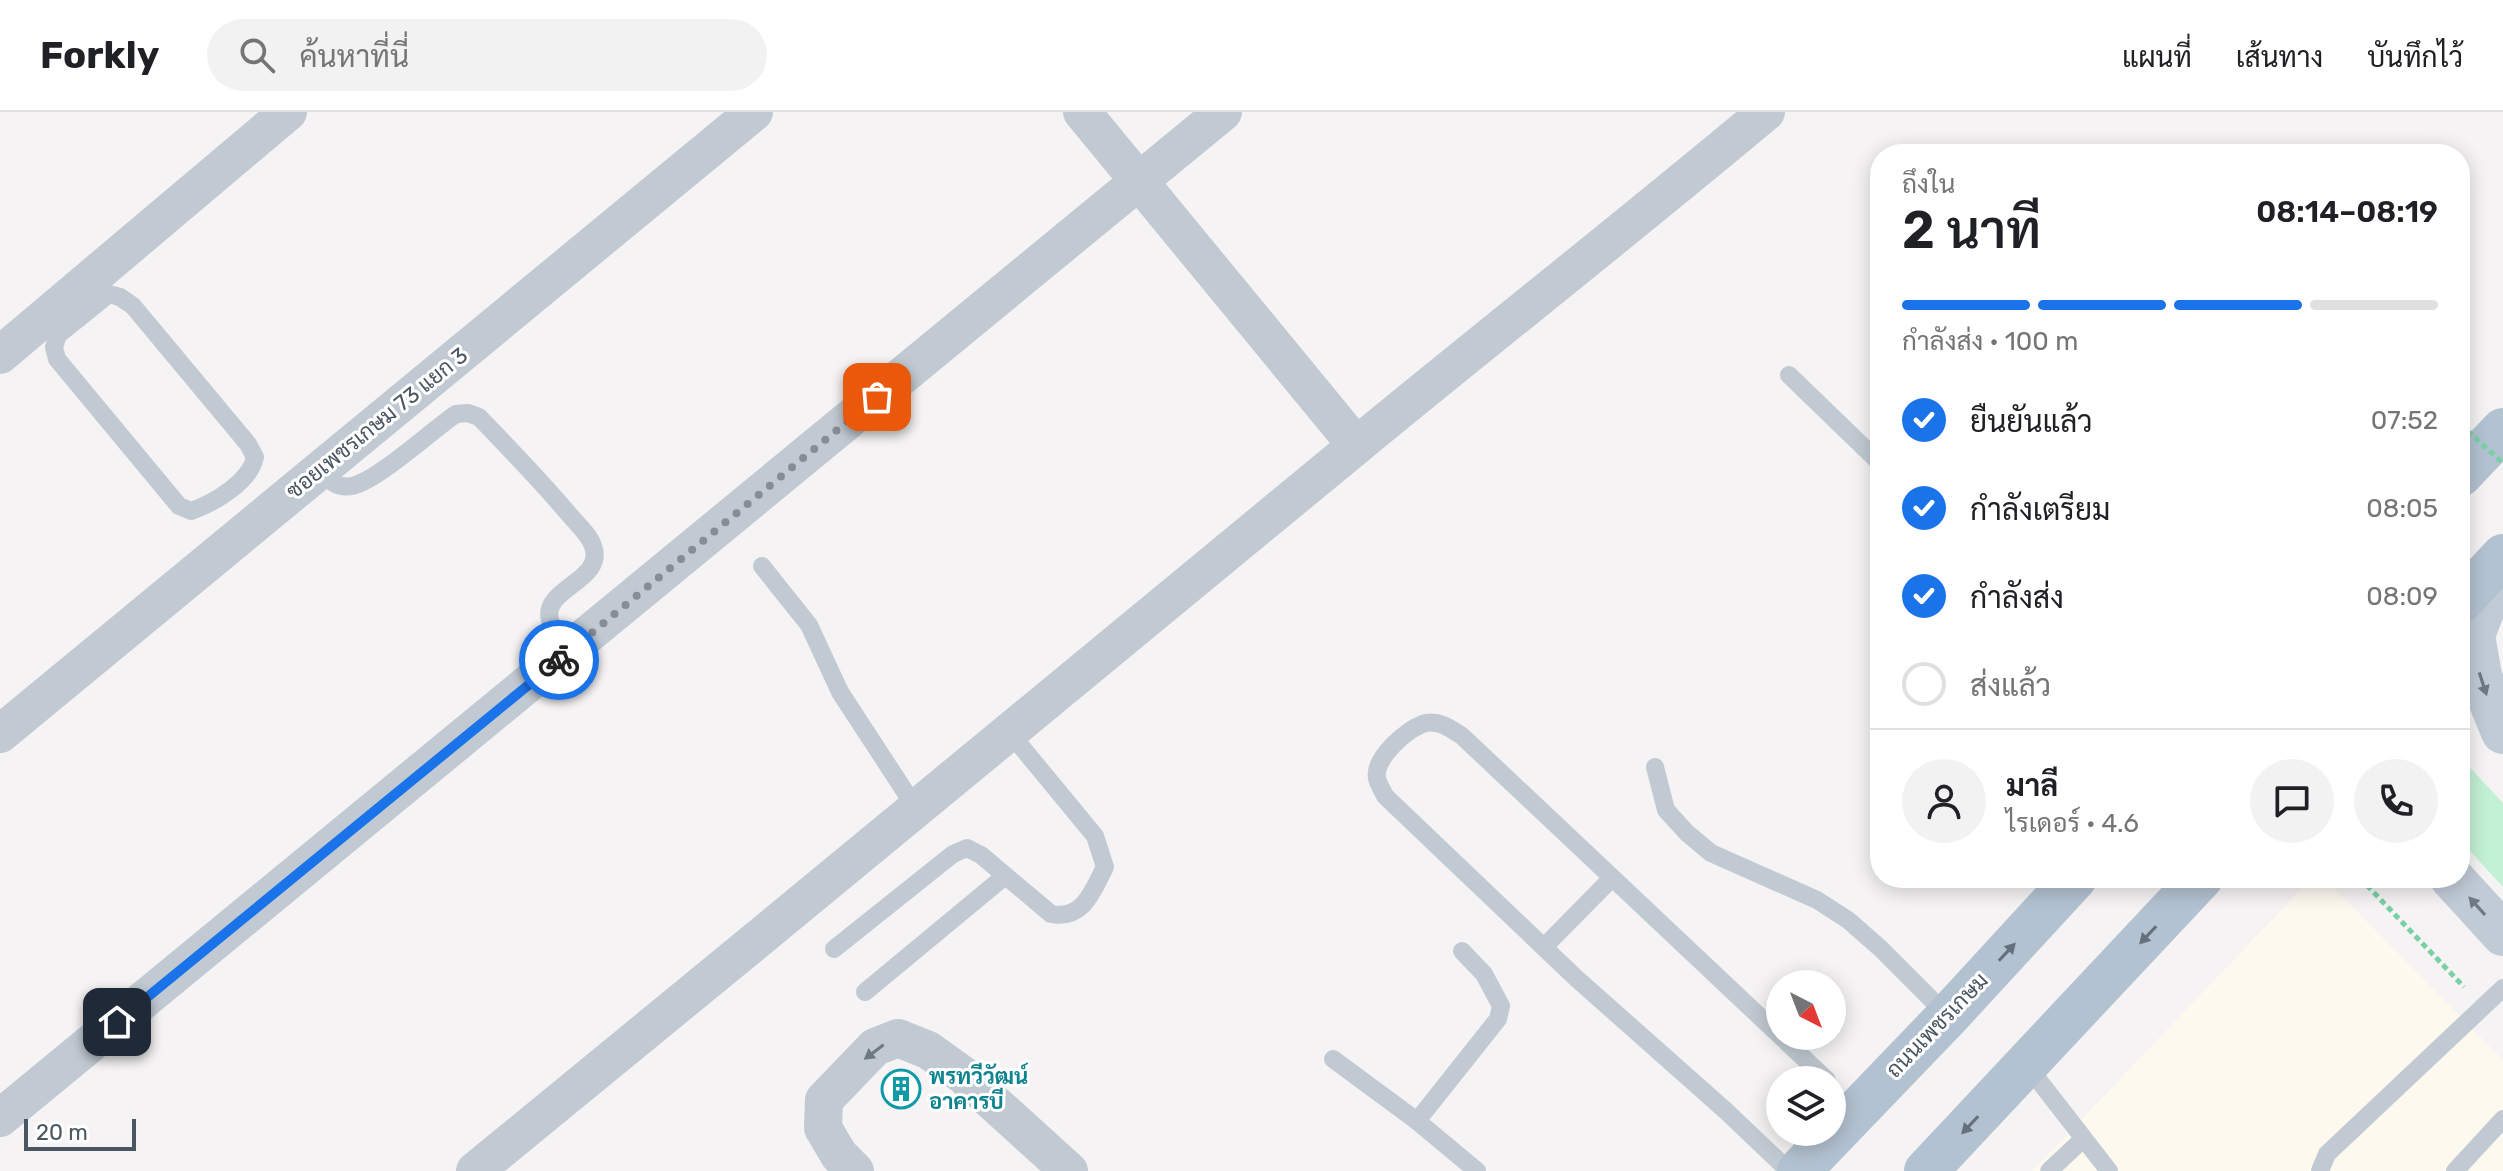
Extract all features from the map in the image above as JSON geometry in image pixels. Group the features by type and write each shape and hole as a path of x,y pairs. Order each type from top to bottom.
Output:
{"main road":[{"path":"2470,465 2503,430"},
{"path":"2470,591 2503,556"},
{"path":"2503,556 2473,635 2480,676 2503,732"},
{"path":"2470,728 2503,760"},
{"name":"ถนนเพชรเกษม","path":"1846,1089 1948,1016 2066,888"},
{"path":"1926,1171 2192,888"},
{"path":"2461,888 2503,934"},
{"name":"ถนนเพชรเกษม","path":"1799,1171 1812,1146"}],"street":[{"path":"0,355 288,112"},
{"name":"ซอยเพชรเกษม 73 แยก 3","path":"0,734 248,502 319,471 754,112"},
{"path":"1082,112 1356,445"},
{"path":"0,1118 1223,112"},
{"path":"475,1171 917,810 1356,445 1766,112"},
{"path":"855,1171 839,1155 823,1128 824,1100 875,1047 898,1038 928,1050 963,1075 1069,1171"}],"lane":[{"path":"109,294 133,306 248,444 255,457 248,502 191,511 179,506 57,359 54,347 58,335 109,294"},
{"path":"1789,375 1870,453"},
{"path":"319,471 335,485 351,487 371,477 456,414 468,413 479,417 535,475 594,547 594,563 582,578 553,601 549,611 550,621 568,652"},
{"path":"762,566 809,625 840,692 917,810"},
{"path":"1789,1171 1544,947 1385,796 1377,777 1378,762 1406,733 1427,723 1444,724 1462,736 1812,1066"},
{"path":"834,949 953,854 967,848 981,855 1036,905 1051,914 1063,916 1075,912 1089,896 1105,867 1095,836 1010,733"},
{"path":"1655,767 1666,810 1687,833 1711,853 1817,900 1848,920 1948,1016"},
{"path":"865,992 1005,876"},
{"path":"1544,947 1611,879"},
{"path":"1417,1121 1498,1019 1501,1006 1484,974 1462,951"},
{"path":"2320,1171 2327,1154 2503,988"},
{"path":"1333,1059 1417,1121 1477,1171"},
{"path":"2026,1064 2109,1171"},
{"path":"2455,1171 2503,1119"},
{"path":"2049,1171 2083,1139"}],"path":[{"path":"2470,433 2503,463"},
{"path":"2370,888 2483,1007"}],"shaded area":[{"path":"2302,888 2334,888 2503,1060 2503,1171 2032,1171"}],"green space":[{"path":"2470,768 2503,803 2503,887 2470,851"}],"way so far":[{"path":"559,660 877,397"}],"place":[{"name":"พรทวีวัฒน์ อาคารบี","path":"901,1089"}],"route":[{"path":"117,1022 559,660"}]}
